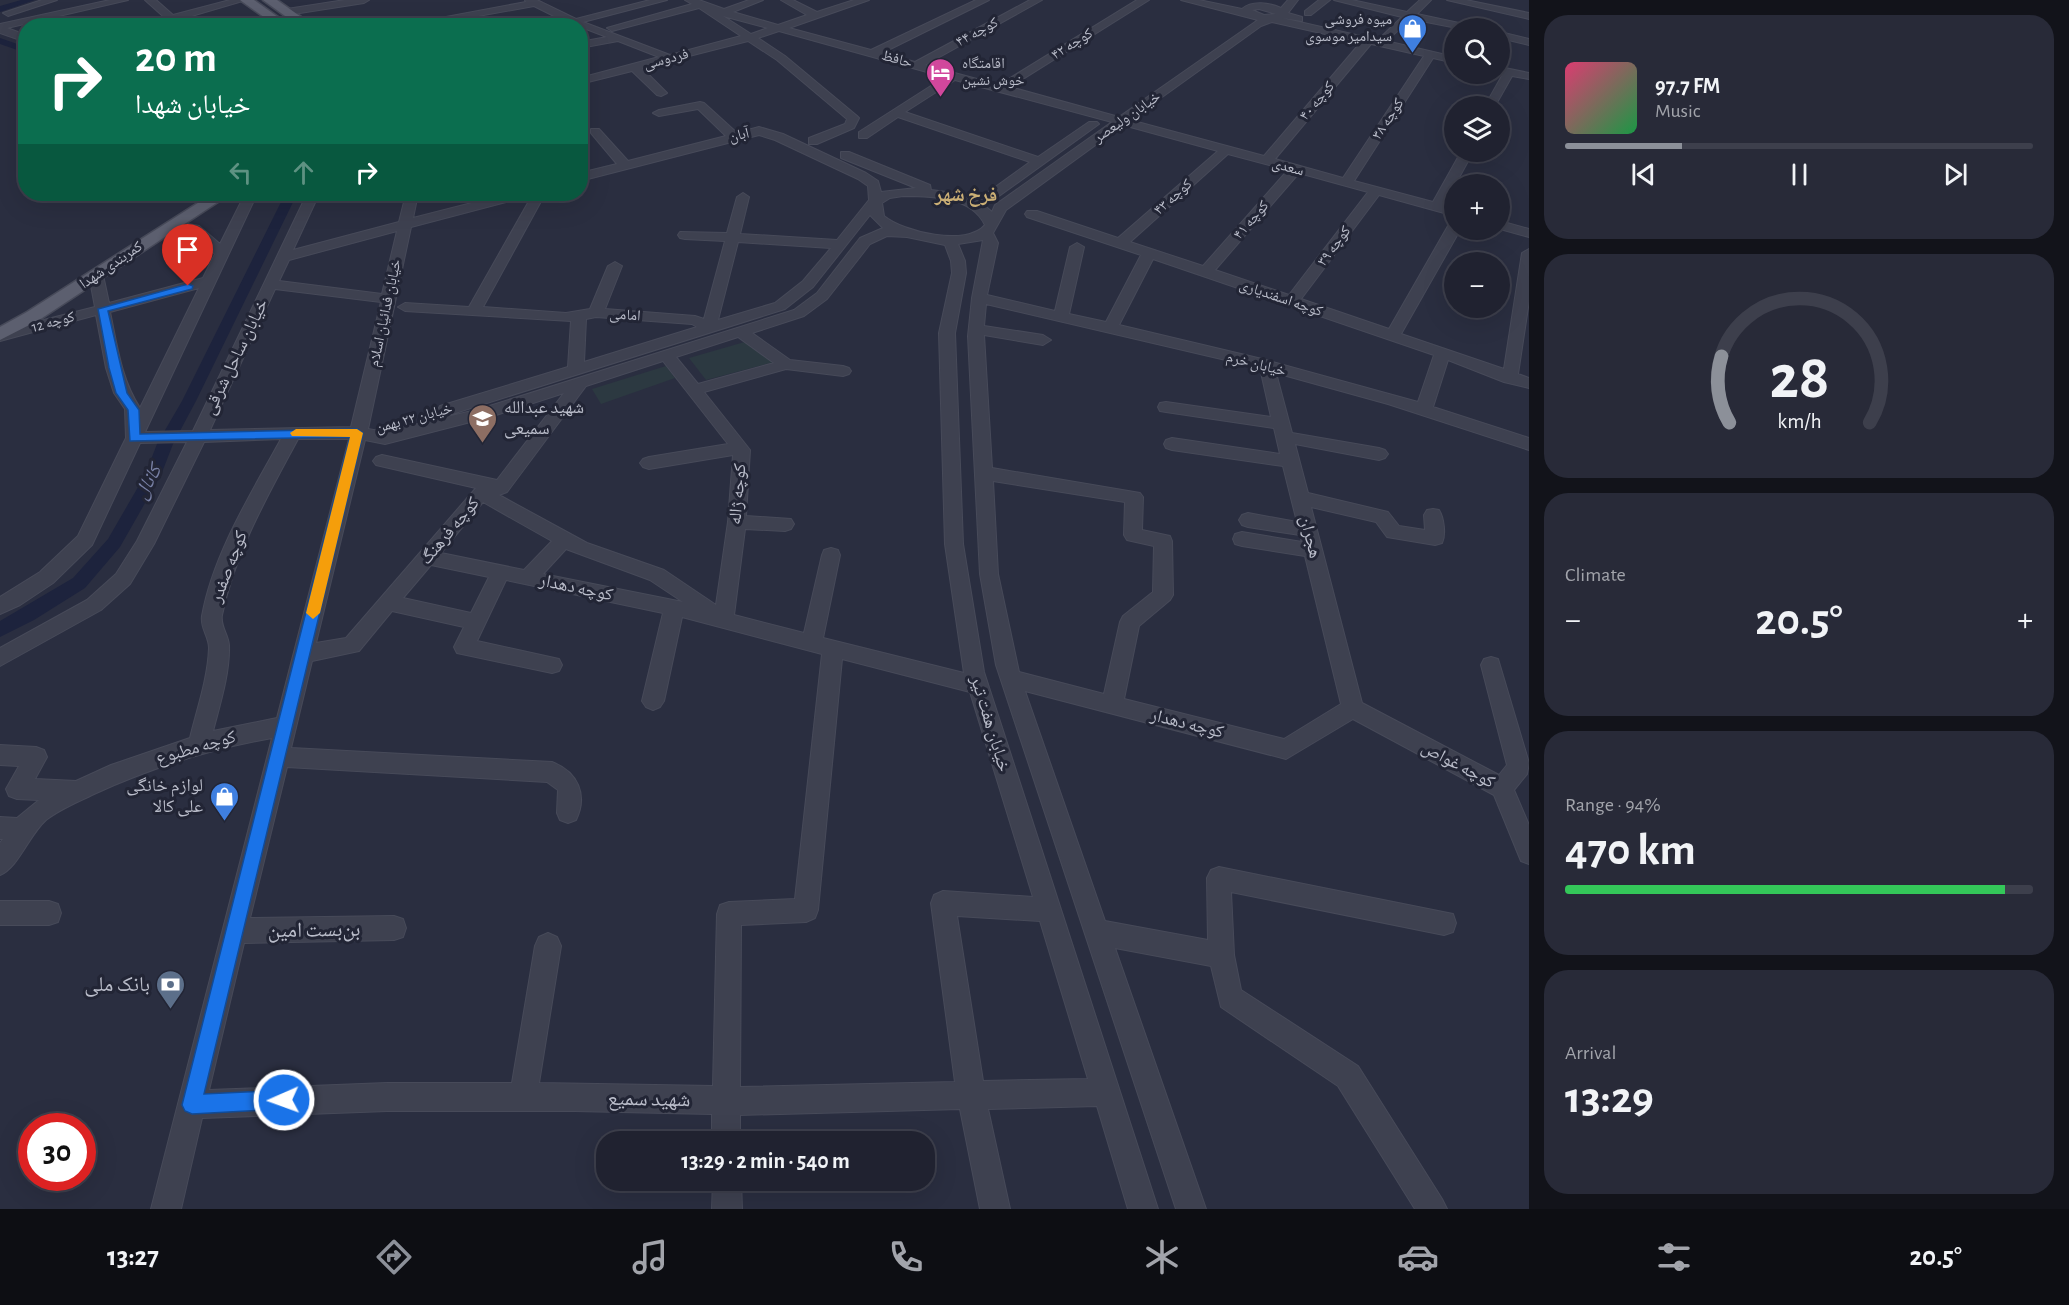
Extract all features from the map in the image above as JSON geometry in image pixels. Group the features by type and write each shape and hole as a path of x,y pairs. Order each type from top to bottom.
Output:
{"main road":[{"path":"246,0 272,18"},
{"path":"269,0 296,18"},
{"name":"کمربندی شهدا","path":"0,317 185,201"},
{"name":"کمربندی شهدا","path":"0,335 211,201"}],"street":[{"path":"0,16 52,0"},
{"path":"44,18 123,0"},
{"path":"150,0 170,18 241,0"},
{"path":"287,12 364,0"},
{"path":"588,21 662,0"},
{"path":"722,13 758,0"},
{"path":"786,0 816,16"},
{"name":"فردوسی","path":"588,79 751,37 864,0"},
{"path":"873,53 984,0"},
{"name":"کوچه ۴۴","path":"917,65 1037,0"},
{"name":"کوچه ۴۲","path":"1001,88 1144,0"},
{"path":"1186,0 1250,10"},
{"path":"1206,0 1444,53"},
{"path":"1203,48 1250,10 1267,0"},
{"name":"خیابان ولیعصر","path":"989,229 1000,208 1257,24 1276,16 1293,0"},
{"path":"1308,13 1325,0"},
{"path":"1339,0 1444,23"},
{"path":"1383,39 1426,0"},
{"path":"1452,0 1529,16"},
{"path":"446,18 536,1 569,18"},
{"path":"612,28 695,3 781,58 853,118 863,129 863,135"},
{"name":"حافظ","path":"695,3 722,13 1044,100 1110,112 1121,121"},
{"path":"1276,16 1368,41 1444,58"},
{"path":"0,28 18,24"},
{"path":"588,24 612,28 643,38 673,57"},
{"path":"588,26 673,57"},
{"path":"0,28 18,36"},
{"path":"1510,36 1528,39"},
{"path":"588,44 621,38"},
{"name":"کوچه ۴۰","path":"1267,161 1368,41"},
{"name":"کوچه ۳۸","path":"1346,183 1430,55"},
{"path":"634,67 661,93"},
{"path":"1510,70 1529,71"},
{"path":"1510,71 1529,76"},
{"path":"835,151 956,75"},
{"path":"1044,100 1060,90"},
{"path":"658,113 700,105 733,136"},
{"name":"خیابان ولیعصر","path":"978,205 1110,112"},
{"path":"896,113 1041,162"},
{"path":"813,141 850,126 853,118"},
{"name":"سعدی","path":"1121,121 1444,209"},
{"path":"750,131 770,126 813,141 945,196"},
{"path":"595,131 625,165"},
{"name":"آبان","path":"588,175 750,131 768,133 862,176 874,184 875,212 880,221 891,227 914,233"},
{"name":"کوچه ۴۳","path":"1120,244 1226,150"},
{"path":"1437,207 1462,162"},
{"name":"کوچه ۴۱","path":"1206,272 1296,169"},
{"name":"کوچه ۳۹","path":"1292,301 1376,191"},
{"path":"876,201 886,195 923,192 978,205 990,215 989,229 975,239 933,237 914,233"},
{"path":"709,327 742,197"},
{"path":"0,606 32,590 64,565 86,540 141,438 248,201"},
{"name":"خیابان ساحل شرقی","path":"0,658 94,605 123,579 145,544 193,436 311,201"},
{"name":"خیابان فدائیان اسلام","path":"166,1209 357,433 410,201"},
{"path":"284,257 494,201"},
{"path":"474,311 535,201"},
{"name":"خیابان ۲۲ بهمن","path":"141,438 357,433 385,438 484,413 709,327 780,306 794,298 876,201"},
{"name":"کوچه اسفندیاری","path":"1032,214 1529,383"},
{"path":"172,225 194,229 222,254"},
{"path":"1510,228 1529,233"},
{"name":"خیابان هفت تیر","path":"989,229 991,243 979,298 976,329 989,574 1011,680 1191,1209"},
{"name":"خیابان ۲۲ بهمن","path":"578,376 667,357 799,313 822,296 865,241 878,233 914,233"},
{"path":"685,235 839,244"},
{"name":"خیابان هفت تیر","path":"933,237 950,242 958,253 959,275 947,333 954,544 977,686 1143,1209"},
{"path":"1392,337 1447,240"},
{"path":"1061,316 1077,247"},
{"path":"1110,327 1149,253"},
{"path":"1510,378 1529,253"},
{"path":"596,313 615,266"},
{"path":"96,275 119,384 133,410 141,438"},
{"name":"کوچه 12","path":"0,335 210,281"},
{"path":"271,284 389,299"},
{"name":"خیابان خرم","path":"979,298 1110,327 1267,367 1424,410 1529,444"},
{"name":"امامی","path":"405,307 566,316 596,313 694,320 709,327"},
{"path":"578,376 579,315"},
{"path":"976,329 1043,340"},
{"path":"742,333 786,364"},
{"path":"1424,410 1442,355"},
{"name":"کوچه ژاله","path":"667,357 742,450 724,620"},
{"path":"694,390 786,364 843,371"},
{"name":"هجران","path":"1267,367 1353,708"},
{"name":"کوچه فرهنگ","path":"303,654 352,645 481,493 501,488 578,376"},
{"path":"1166,407 1283,430 1379,454"},
{"name":"کوچه صفدر","path":"199,745 215,680 219,643 211,620 218,593 254,506 292,433"},
{"path":"1172,444 1291,461"},
{"path":"649,463 740,448"},
{"path":"382,461 501,488"},
{"path":"983,474 1134,497 1133,535 1162,541 1163,595 1130,622 1112,705"},
{"name":"کوچه دهدار","path":"481,493 580,548 657,575 724,620"},
{"path":"1300,498 1382,517 1393,532 1435,538 1433,515"},
{"path":"1248,520 1308,530"},
{"path":"736,522 785,524"},
{"path":"528,578 564,539"},
{"path":"1242,539 1314,551"},
{"path":"726,1131 729,914 806,910 822,646 831,555"},
{"name":"کوچه دهدار","path":"428,557 674,608 977,686"},
{"path":"501,572 464,647 552,665"},
{"path":"389,603 476,622"},
{"path":"653,701 674,608"},
{"path":"1491,665 1519,767 1502,788"},
{"name":"کوچه دهدار","path":"1011,680 1286,749 1353,708"},
{"name":"کوچه غواص","path":"1353,708 1502,788 1529,853"},
{"name":"کوچه مطبوع","path":"0,864 11,829 79,790 119,772 222,737 285,726"},
{"path":"0,755 36,757 17,789 79,790"},
{"path":"277,757 552,772 569,786 568,813"},
{"path":"1432,1209 1348,1077 1230,998 1221,955 1219,878 1444,923"},
{"path":"995,1209 971,1095 943,903 1048,910"},
{"path":"0,913 49,913"},
{"name":"بن‌بست امین","path":"234,931 394,928"},
{"path":"1096,932 1221,955"},
{"path":"523,1097 548,946"},
{"name":"شهید سمیع","path":"192,1105 376,1097 725,1101 1106,1092"},
{"path":"727,1191 727,1209"}],"shaded area":[{"path":"748,341 774,362 706,380 689,358"},
{"path":"666,366 675,378 601,404 592,389"}],"waterway":[{"name":"کانال","path":"0,9 31,0"},
{"name":"کانال","path":"0,41 18,47"},
{"name":"کانال","path":"0,630 79,583 114,543 153,475 165,444 189,401 288,201"}],"slow traffic":[{"path":"296,433 357,433 313,613"}],"place":[{"name":"میوه فروشی سیدامیر موسوی","path":"1413,54"},
{"name":"اقامتگاه خوش نشین","path":"941,98"},
{"name":"شهید عبدالله سمیعی","path":"483,444"},
{"name":"لوازم خانگی علی کالا","path":"224,822"},
{"name":"بانک ملی","path":"171,1010"}],"district":[{"name":"فرخ شهر","path":"966,195"}],"route":[{"path":"188,286 103,309 114,368 122,393 133,410 134,438 314,432 357,433 192,1105 284,1100"}]}
